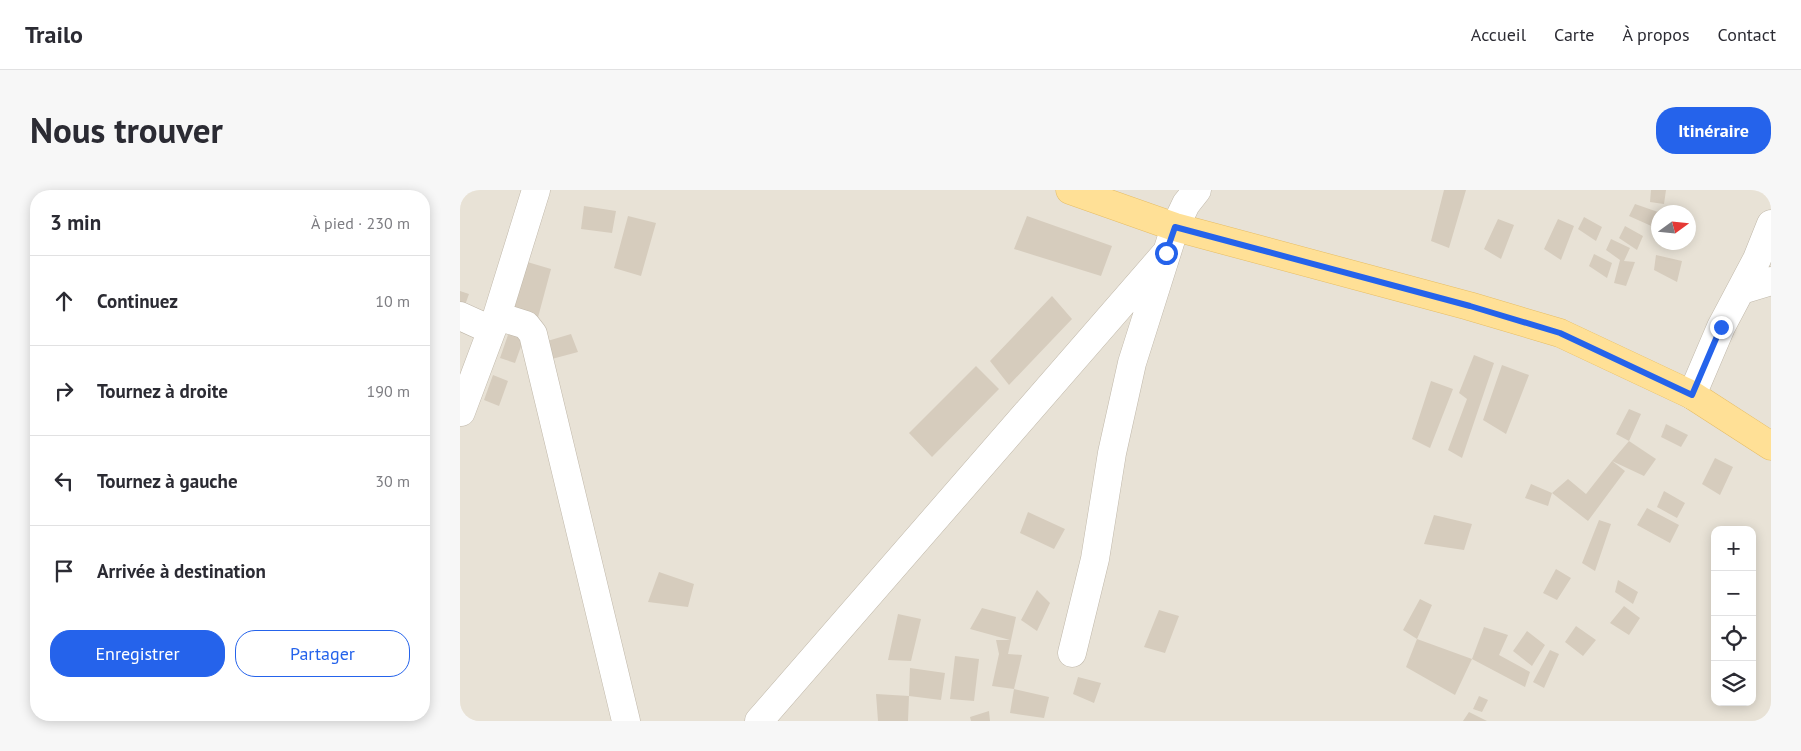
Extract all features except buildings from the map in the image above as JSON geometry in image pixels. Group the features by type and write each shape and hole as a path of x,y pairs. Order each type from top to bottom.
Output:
{"main road":[{"path":"1070,190 1175,227 1470,306 1560,333 1692,395 1771,446"}],"street":[{"path":"461,412 494,323 536,190"},
{"path":"1072,654 1095,559 1112,453 1132,362 1175,227 1186,204 1196,190"},
{"path":"1692,395 1721,327 1742,290 1771,224"},
{"path":"759,721 1166,253"},
{"path":"1742,290 1771,281"},
{"path":"460,316 494,323 526,325 534,334 626,721"}],"shaded area":[{"path":"460,190 1771,190 1771,721 460,721"}],"route":[{"path":"1166,253 1175,227 1370,279 1560,333 1692,395 1721,327"}]}
